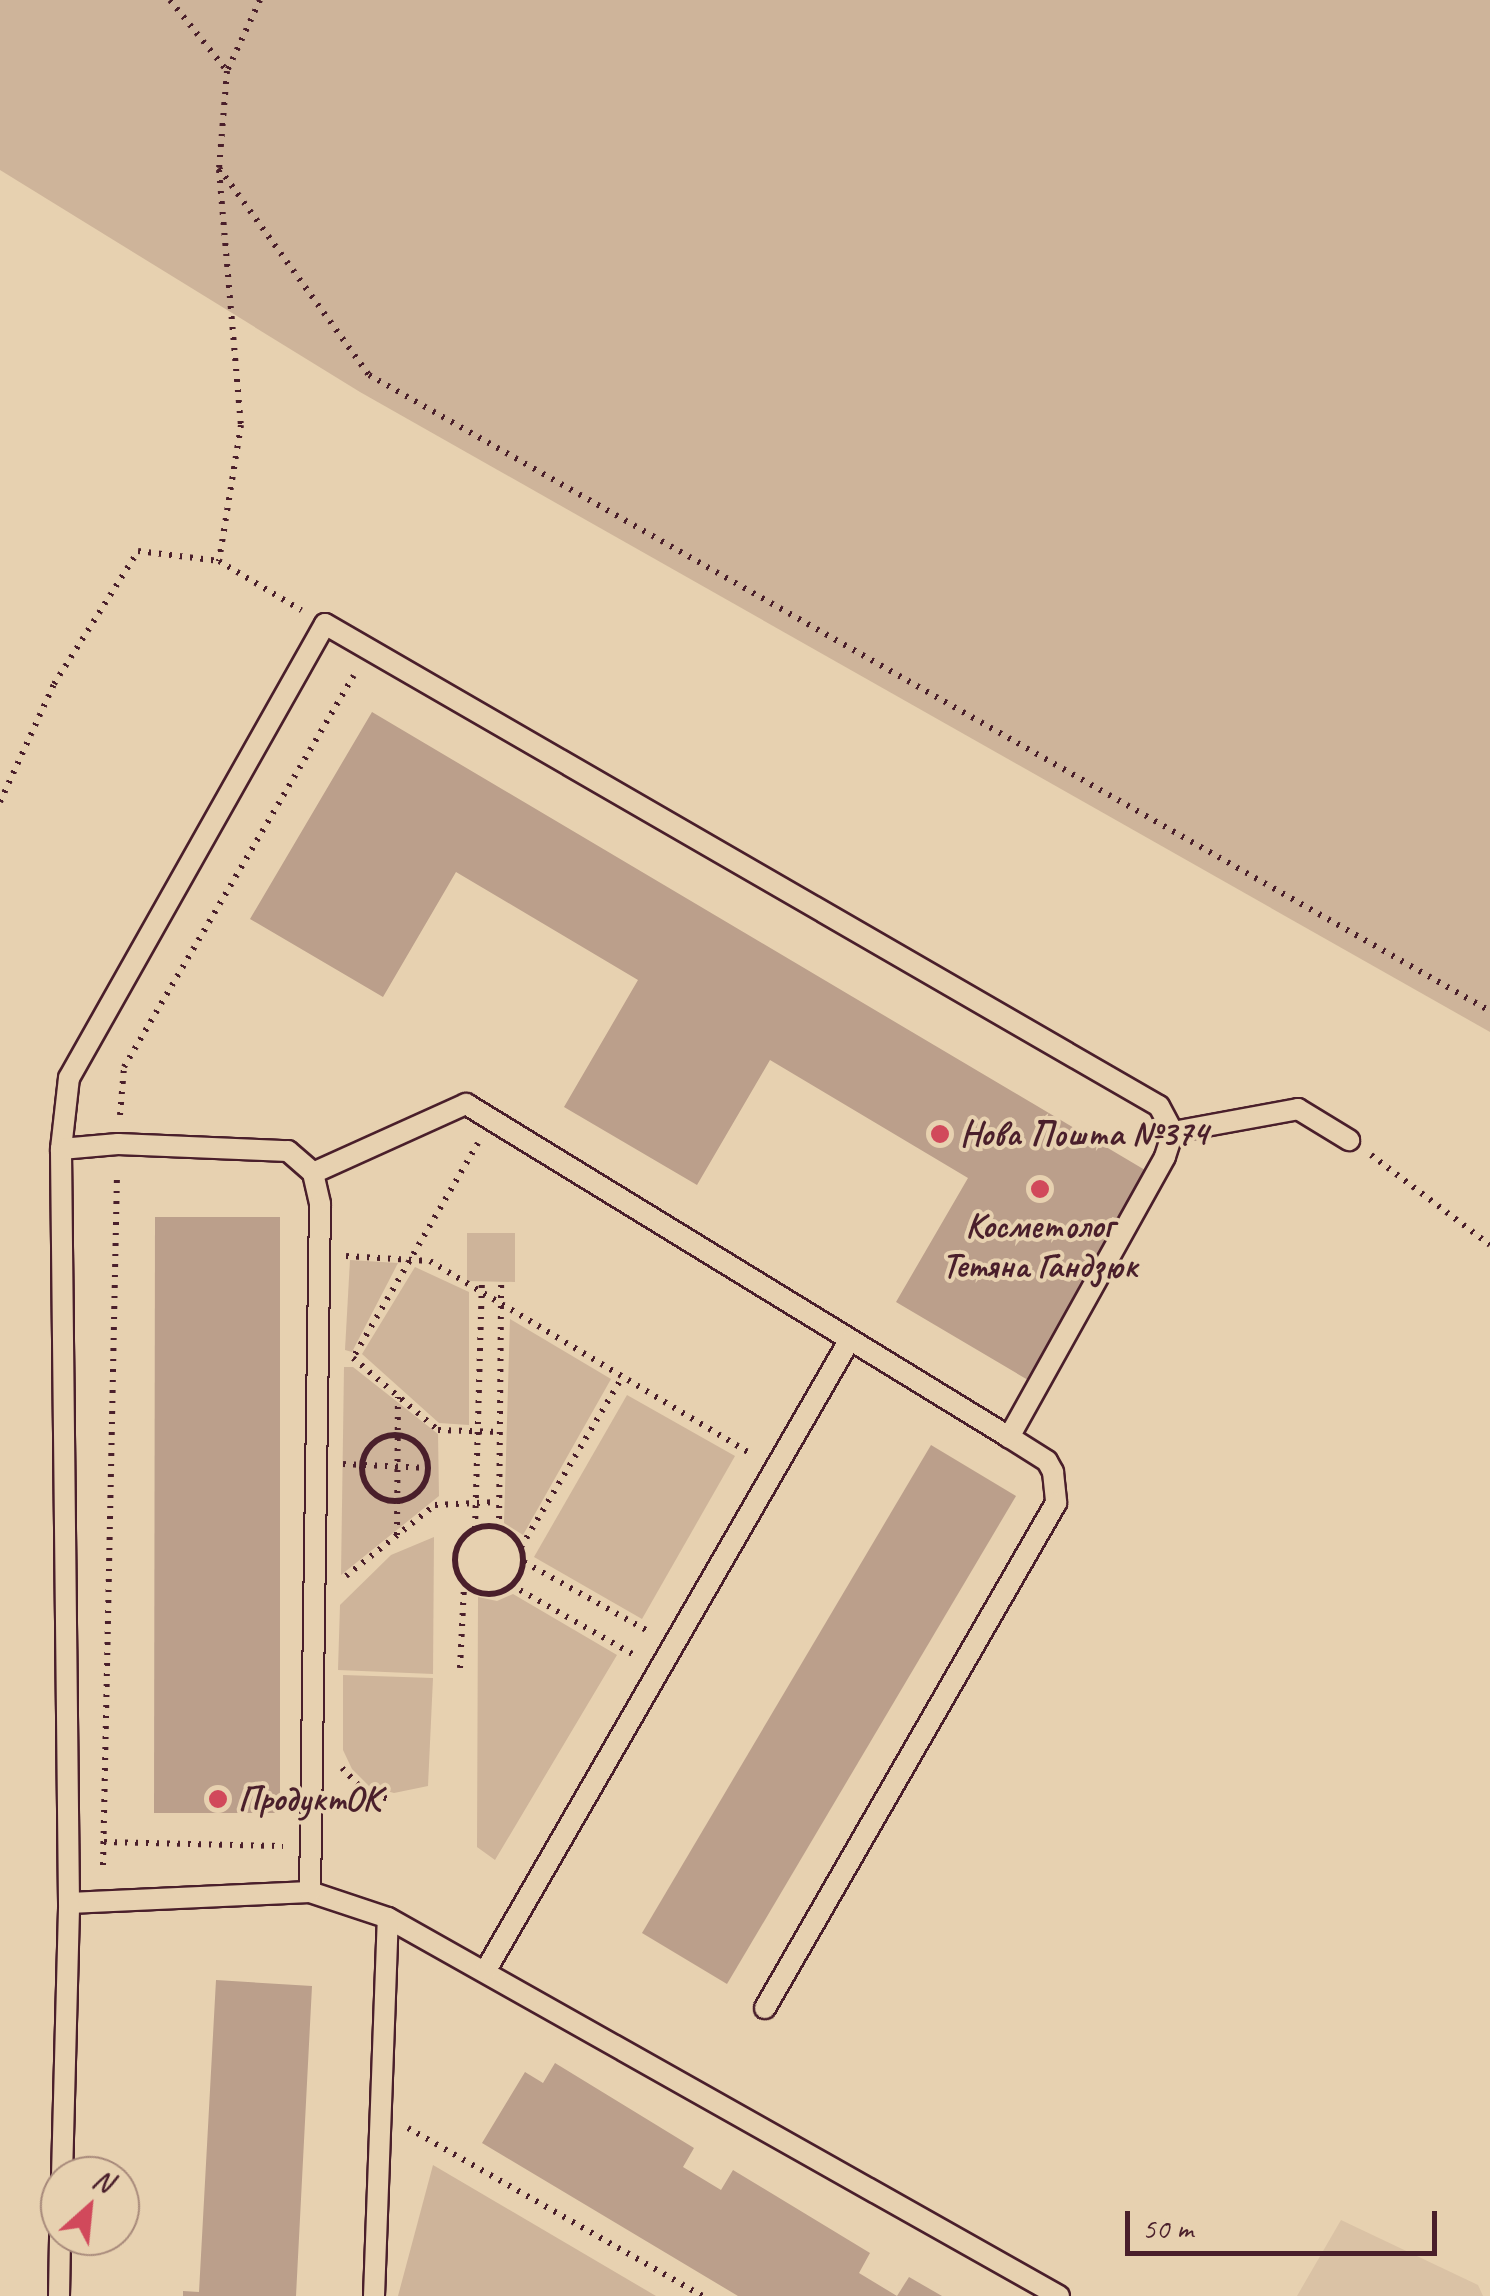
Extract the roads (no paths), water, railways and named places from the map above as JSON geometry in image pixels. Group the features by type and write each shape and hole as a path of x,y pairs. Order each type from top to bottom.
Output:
{"lane":[{"path":"63,2156 69,1903 60,1149 69,1078 325,624 1159,1106 1173,1132 1165,1156 1009,1437"},
{"path":"313,1173 466,1104 1047,1461 1057,1490 1056,1503 766,2008"},
{"path":"1173,1132 1298,1109 1350,1140"},
{"path":"60,1149 118,1144 288,1151 313,1173 320,1204 310,1892"},
{"path":"486,1970 849,1341"},
{"path":"69,1903 310,1892 388,1918 1059,2296"},
{"path":"374,2296 388,1918"},
{"path":"59,2296 60,2256"}],"place":[{"name":"Нова Пошта №374","path":"940,1134"},
{"name":"Косметолог Тетяна Гандзюк","path":"1040,1189"},
{"name":"ПродуктОК","path":"218,1799"}]}
